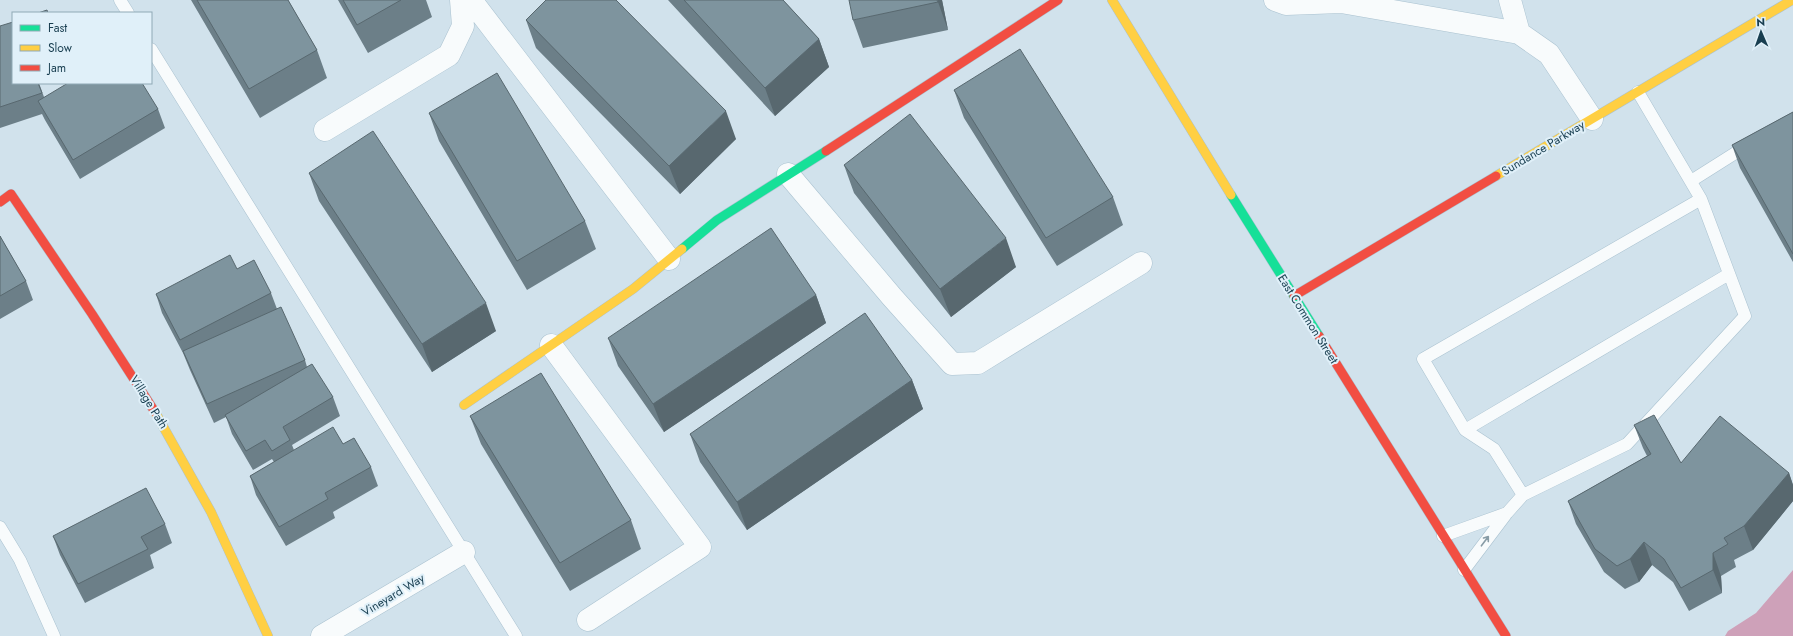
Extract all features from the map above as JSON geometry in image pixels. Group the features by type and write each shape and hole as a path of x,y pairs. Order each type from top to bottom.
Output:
{"street":[{"path":"325,130 449,55 463,26 461,0"},
{"path":"471,0 668,259"},
{"path":"464,405 633,289 717,220 907,99 1058,0"},
{"name":"East Common Street","path":"1112,0 1220,178 1506,636"},
{"path":"1275,0 1286,4 1341,2 1361,3 1519,33 1549,54 1592,119"},
{"path":"1510,0 1519,33"},
{"name":"Sundance Parkway","path":"1294,296 1792,0"},
{"path":"788,174 892,297 952,364 978,363 1141,263"},
{"name":"Village Path","path":"0,202 11,194 92,314 158,416 211,512 268,636"},
{"path":"551,345 700,547 588,620"},
{"name":"Vineyard Way","path":"322,636 464,552"}],"lane":[{"path":"120,0 127,12"},
{"path":"152,51 516,636"},
{"path":"1464,570 1507,513 1523,495 1627,444 1745,316 1701,199 1638,92"},
{"path":"1691,181 1761,137"},
{"path":"1523,495 1494,449 1465,430 1423,359 1701,199"},
{"path":"1465,430 1729,274"},
{"path":"1443,536 1507,513"},
{"path":"0,527 20,560 54,636"}],"shaded area":[{"path":"1793,570 1793,636 1725,636 1728,631 1756,613"}],"building":[{"path":"197,0 288,0 317,50 249,89"},
{"path":"343,0 401,0 357,25"},
{"path":"546,0 616,0 726,111 669,166 526,20"},
{"path":"684,0 783,0 819,39 765,88"},
{"path":"849,0 937,0 938,2 853,20"},
{"path":"12,22 12,84 38,84 42,93 0,107 0,26"},
{"path":"1020,49 1113,197 1046,238 954,90"},
{"path":"497,73 585,221 517,261 429,113"},
{"path":"66,84 143,84 158,109 73,160 38,101"},
{"path":"1793,112 1793,254 1732,145"},
{"path":"910,114 1006,238 940,289 844,165"},
{"path":"373,131 486,303 422,344 309,173"},
{"path":"771,228 816,295 653,404 608,338"},
{"path":"0,236 26,281 0,296"},
{"path":"230,255 237,269 254,260 271,293 180,340 156,294"},
{"path":"281,307 305,360 207,404 183,351"},
{"path":"865,313 912,380 737,502 690,434"},
{"path":"312,364 333,397 283,427 290,440 272,451 265,440 246,451 225,415"},
{"path":"541,373 631,520 560,563 470,416"},
{"path":"1654,415 1681,463 1720,416 1789,473 1744,526 1724,538 1728,544 1713,553 1713,570 1681,588 1664,559 1644,542 1630,559 1617,566 1595,549 1568,501 1651,454 1634,425"},
{"path":"333,427 343,444 354,438 371,467 325,493 328,499 279,527 250,476"},
{"path":"146,488 165,524 141,537 148,549 78,584 53,536"}],"traffic: fast":[{"path":"682,249 717,220 826,151"},
{"path":"1231,195 1319,336"}],"traffic: slow":[{"path":"1112,0 1231,195"},
{"path":"1496,176 1792,0"},
{"path":"464,405 633,289 682,249"},
{"path":"155,412 211,512 268,636"}],"traffic: jam":[{"path":"826,151 1058,0"},
{"path":"1294,296 1496,176"},
{"path":"0,202 11,194 92,314 155,412"},
{"path":"1319,336 1506,636"}]}
